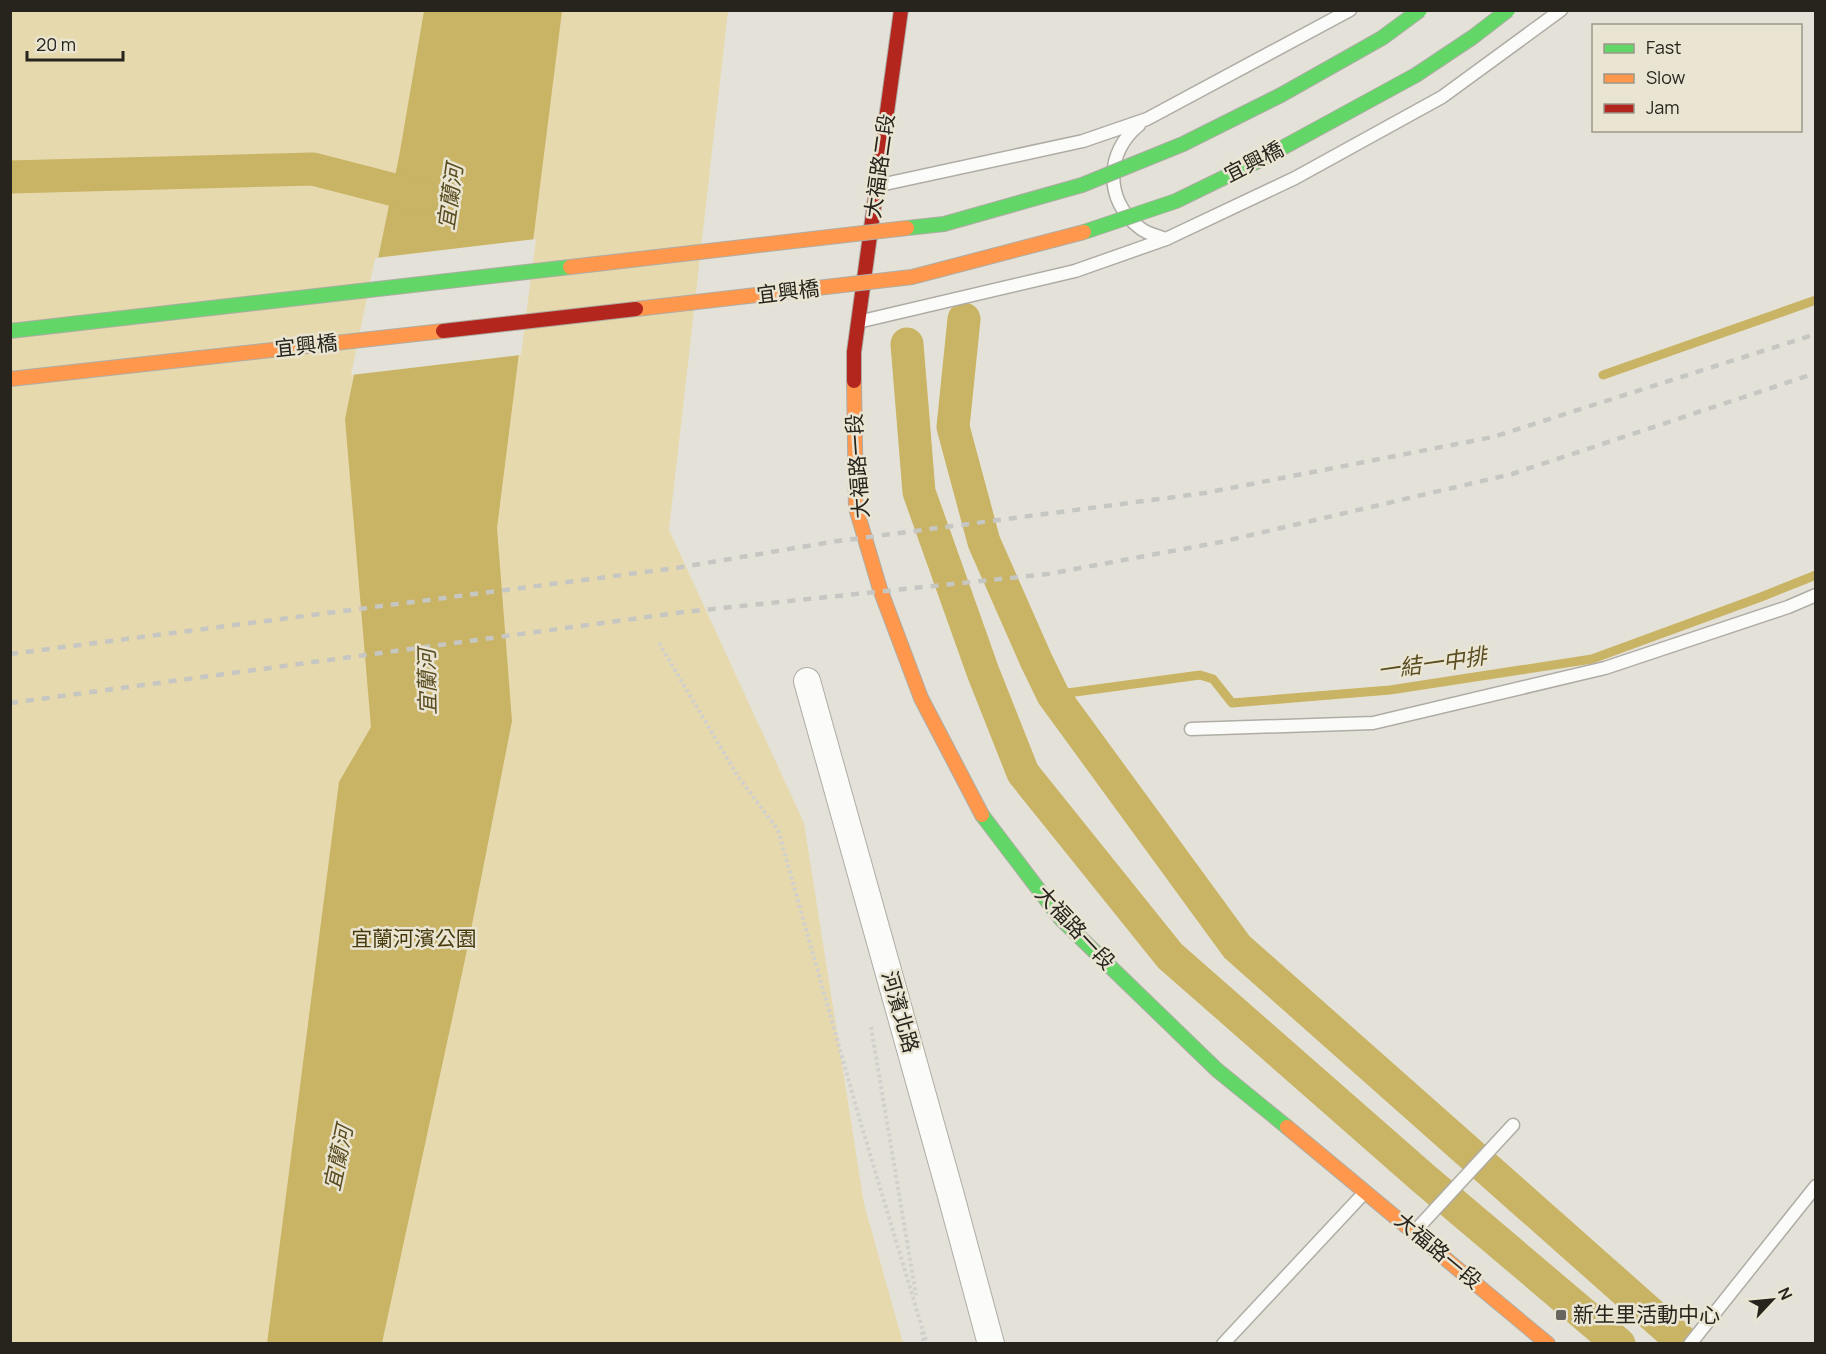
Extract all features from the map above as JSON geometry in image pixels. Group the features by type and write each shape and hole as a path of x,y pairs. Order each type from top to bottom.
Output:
{"street":[{"name":"大福路二段","path":"858,322 901,10"},
{"path":"10,331 944,224 1082,185 1183,144 1301,84 1382,38 1420,10"},
{"name":"宜興橋","path":"10,379 805,291 912,277 1006,250 1100,228 1176,201 1260,160 1416,75 1473,37 1508,10"},
{"name":"大福路一段","path":"858,322 854,352 856,508 880,589 921,698 978,810 1061,919 1217,1070 1366,1191 1548,1344"},
{"name":"河濱北路","path":"807,681 991,1344"}],"lane":[{"path":"878,186 1083,141 1147,118 1350,10"},
{"path":"858,322 1075,271 1166,239 1295,178 1442,97 1561,10"},
{"path":"1147,118 1127,135 1114,158 1113,185 1122,210 1141,229 1166,239"},
{"path":"1191,729 1373,723 1605,668 1815,596"},
{"path":"1414,1232 1513,1125"},
{"path":"1690,1344 1815,1186"},
{"path":"1225,1343 1366,1191"}],"path":[{"path":"659,643 737,775 778,830 861,1124 919,1311"},
{"path":"869,1017 926,1344"}],"green space":[{"name":"宜蘭河濱公園","path":"10,11 728,11 669,530 804,823 864,1204 903,1343 11,1343"}],"water":[{"name":"宜蘭河","path":"424,11 562,11 497,528 512,721 467,950 382,1343 267,1344 339,782 371,727 345,419 399,157"}],"pier":[{"path":"536,239 521,355 351,375 375,258"}],"waterway":[{"name":"宜蘭河","path":"10,177 313,169 437,201"},
{"path":"1603,375 1816,300"},
{"path":"964,319 953,427 984,542 1053,695 1237,947 1685,1344"},
{"path":"907,344 919,492 983,672 1023,773 1170,956 1423,1178 1619,1344"},
{"name":"一結一中排","path":"1053,695 1200,675 1213,679 1232,703 1390,690 1592,659 1816,575"}],"railway":[{"path":"10,654 676,568 831,542 1205,493 1493,437 1816,334"},
{"path":"10,703 684,612 1048,574 1221,542 1512,474 1816,373"}],"traffic: fast":[{"path":"907,228 944,224 1082,185 1183,144 1281,95 1382,38 1420,10"},
{"path":"1084,232 1176,201 1260,160 1416,75 1473,37 1508,10"},
{"path":"10,331 570,267"},
{"path":"982,815 1061,919 1217,1070 1287,1127"}],"traffic: slow":[{"path":"570,267 907,228"},
{"path":"636,309 912,277 1084,232"},
{"path":"10,379 443,331"},
{"path":"854,381 856,508 880,589 921,698 982,815"},
{"path":"1287,1127 1548,1344"}],"traffic: jam":[{"path":"854,381 854,352 901,10"},
{"path":"443,331 636,309"}],"place":[{"name":"新生里活動中心","path":"1561,1315"}]}
